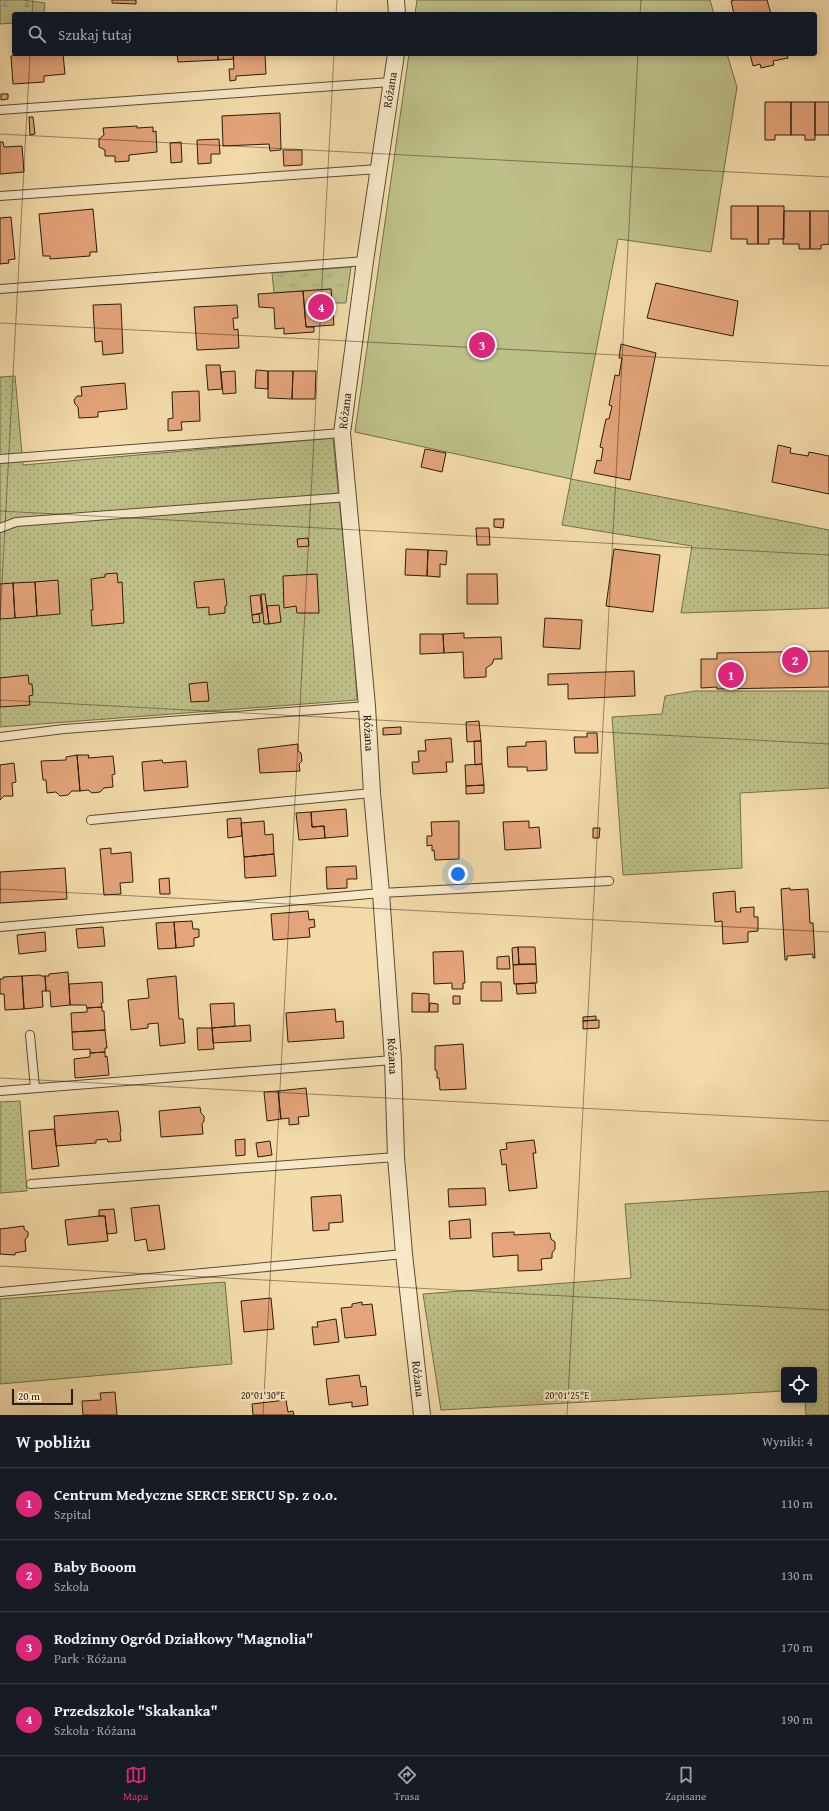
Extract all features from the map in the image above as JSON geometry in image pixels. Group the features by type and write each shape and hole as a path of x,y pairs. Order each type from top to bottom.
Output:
{"street":[{"path":"396,0 397,12"},
{"name":"Różana","path":"396,56 378,169 342,433 367,706 372,793 394,1060 396,1157 404,1254 422,1415"}],"lane":[{"path":"0,110 391,82"},
{"path":"0,196 378,169"},
{"path":"0,289 365,261"},
{"path":"0,459 342,433"},
{"path":"0,528 16,522 348,497"},
{"path":"0,737 64,729 367,706"},
{"path":"91,820 372,793"},
{"path":"0,927 381,893 609,881"},
{"path":"30,1035 35,1088"},
{"path":"0,1091 394,1060"},
{"path":"31,1184 396,1157"},
{"path":"0,1292 404,1254"}],"green space":[{"path":"0,0 23,0 45,3 44,12 12,12 12,23 0,24"},
{"path":"417,0 710,0 713,12 415,12"},
{"path":"409,56 728,56 737,87 711,252 618,239 571,479 355,432"},
{"path":"351,267 346,303 332,303 331,289 274,293 272,273"},
{"path":"15,376 23,465 333,438 357,700 0,727 0,377"},
{"path":"571,479 829,530 829,608 681,613 692,546 562,525"},
{"path":"695,691 829,691 829,788 740,793 742,868 623,875 612,717 662,714 665,696"},
{"path":"20,1101 27,1191 0,1193 0,1102"},
{"path":"829,1191 829,1415 806,1415 805,1403 817,1403 817,1367 781,1367 781,1391 441,1410 423,1294 631,1278 625,1204"},
{"path":"225,1282 232,1364 0,1384 0,1299"}],"building":[{"path":"112,0 136,0 136,4 112,3"},
{"path":"767,0 770,12 734,12 731,1"},
{"path":"11,56 63,56 65,74 44,76 44,82 13,84"},
{"path":"177,56 218,56 218,60 178,62"},
{"path":"218,56 233,56 234,59 218,60"},
{"path":"233,56 265,56 266,74 236,76 236,80 230,81 229,69 234,69"},
{"path":"750,56 788,56 788,58 773,61 774,65 761,68 760,64 753,66"},
{"path":"1,94 8,94 8,99 1,100"},
{"path":"765,102 791,102 791,135 775,135 775,140 765,140"},
{"path":"791,102 815,102 815,140 805,140 805,135 791,135"},
{"path":"815,102 829,102 829,135 815,135"},
{"path":"280,113 281,150 270,151 269,144 223,146 222,116"},
{"path":"29,117 33,117 35,134 30,135"},
{"path":"137,126 137,128 153,127 153,132 156,131 157,152 129,155 129,161 115,162 115,156 105,156 105,150 99,147 99,139 104,135 103,128"},
{"path":"219,139 220,154 211,154 211,163 198,164 197,140"},
{"path":"0,142 3,142 4,147 22,146 24,172 0,174"},
{"path":"181,142 182,162 171,163 170,143"},
{"path":"283,150 302,150 302,165 284,166"},
{"path":"731,206 758,206 758,244 747,244 747,239 731,239"},
{"path":"758,206 784,206 784,239 769,239 769,244 758,244"},
{"path":"93,209 97,252 90,252 90,256 50,259 50,256 43,256 39,214"},
{"path":"784,211 810,211 810,249 799,249 799,244 783,244"},
{"path":"810,211 829,211 829,244 821,245 821,249 810,249"},
{"path":"11,217 15,259 8,260 9,263 0,264 0,218"},
{"path":"656,283 738,301 733,336 647,318"},
{"path":"331,289 334,325 306,327 303,291"},
{"path":"303,291 306,327 314,327 314,332 284,334 284,328 275,329 274,308 259,307 258,294"},
{"path":"121,304 123,353 103,355 102,341 95,342 93,305"},
{"path":"237,305 238,318 233,318 234,330 238,329 239,348 197,350 194,307"},
{"path":"621,344 656,353 630,480 594,473 597,460 601,461 603,448 600,447 606,419 609,419 612,406 609,405 615,375 619,376 622,358 619,358"},
{"path":"206,365 220,365 222,389 208,390"},
{"path":"256,370 268,371 268,389 255,388"},
{"path":"235,371 236,393 223,394 221,372"},
{"path":"268,371 293,371 292,399 268,398"},
{"path":"293,371 316,371 315,399 292,399"},
{"path":"125,383 127,409 98,412 98,417 79,418 78,407 74,400 77,396 82,396 81,387"},
{"path":"199,391 200,421 181,422 182,430 168,431 168,419 173,418 172,392"},
{"path":"778,445 791,448 790,453 808,456 809,452 829,456 829,494 772,482"},
{"path":"425,449 446,453 442,472 421,467"},
{"path":"494,519 504,519 503,528 494,527"},
{"path":"476,528 489,528 490,545 477,545"},
{"path":"308,538 309,546 298,547 297,539"},
{"path":"406,549 428,550 427,576 405,575"},
{"path":"614,549 660,555 653,612 606,606"},
{"path":"428,550 447,551 446,565 440,564 440,577 427,576"},
{"path":"117,573 118,583 122,582 124,623 92,626 91,610 93,610 91,579 105,577 105,574"},
{"path":"317,574 319,613 297,613 296,606 284,608 283,576"},
{"path":"467,574 497,574 498,604 467,604"},
{"path":"224,579 227,605 225,606 225,613 209,615 209,607 197,608 194,582"},
{"path":"58,580 60,614 37,616 35,582"},
{"path":"35,582 37,616 15,618 13,583"},
{"path":"13,583 15,618 0,619 0,584"},
{"path":"261,594 265,594 269,624 264,624"},
{"path":"260,595 262,613 252,615 250,596"},
{"path":"279,605 281,622 269,624 267,606"},
{"path":"259,614 260,622 253,623 252,615"},
{"path":"545,618 582,620 580,649 543,647"},
{"path":"464,633 464,638 501,637 502,659 494,659 492,664 486,668 486,677 464,678 463,652 444,653 443,634"},
{"path":"420,634 443,634 444,653 420,654"},
{"path":"829,651 829,687 701,688 701,659 717,659 717,653"},
{"path":"634,671 635,696 568,699 568,684 548,685 548,674"},
{"path":"28,675 29,684 32,684 33,695 29,696 30,705 0,707 0,678"},
{"path":"207,682 209,701 191,702 189,684"},
{"path":"479,721 481,741 467,742 466,722"},
{"path":"401,727 401,734 383,735 383,728"},
{"path":"587,733 597,733 598,753 575,753 574,737 587,737"},
{"path":"451,738 453,762 446,762 447,772 413,774 412,762 419,762 418,751 426,751 425,740"},
{"path":"474,741 481,741 482,764 475,765"},
{"path":"546,741 547,770 527,771 527,767 508,767 507,747 526,746 526,742"},
{"path":"298,744 298,751 301,753 302,761 299,764 300,771 260,773 258,749"},
{"path":"77,755 89,755 88,758 113,756 115,774 112,775 113,787 104,788 100,792 92,793 88,790 80,791"},
{"path":"77,755 80,791 72,791 68,795 60,796 56,792 47,793 46,780 43,780 41,761 66,760 66,757"},
{"path":"162,760 163,763 186,761 188,787 144,791 142,762"},
{"path":"14,763 16,782 12,783 13,796 4,796 0,800 0,765"},
{"path":"482,764 484,785 466,786 465,765"},
{"path":"484,785 484,793 466,794 466,786"},
{"path":"346,809 348,836 325,838 324,826 312,827 311,812"},
{"path":"311,812 312,827 324,826 325,838 299,840 296,813"},
{"path":"241,818 242,836 228,838 227,819"},
{"path":"264,821 265,835 273,834 274,854 244,857 241,823"},
{"path":"459,821 459,859 435,860 432,845 427,846 427,836 432,836 431,822"},
{"path":"529,821 529,828 539,827 541,848 505,850 503,822"},
{"path":"593,828 600,828 599,838 593,838"},
{"path":"111,848 111,854 131,852 133,882 120,883 121,894 104,895 100,849"},
{"path":"274,854 276,876 245,878 244,857"},
{"path":"356,866 357,879 347,879 347,888 327,889 326,867"},
{"path":"65,868 67,899 0,903 0,872"},
{"path":"169,878 170,894 160,894 159,879"},
{"path":"790,888 790,890 808,889 810,923 813,923 815,958 813,958 813,954 787,956 787,960 785,960 781,889"},
{"path":"735,891 736,912 741,912 740,908 754,907 754,917 758,917 758,931 748,932 748,942 723,944 722,921 715,922 713,893"},
{"path":"308,911 309,920 314,919 315,927 309,928 310,937 273,940 271,914"},
{"path":"192,921 193,929 199,929 199,937 194,938 194,946 176,948 174,922"},
{"path":"174,922 176,948 158,949 156,923"},
{"path":"103,927 105,946 78,948 76,929"},
{"path":"45,932 46,951 19,954 17,935"},
{"path":"518,947 519,964 513,965 512,948"},
{"path":"518,947 535,947 536,964 519,964"},
{"path":"463,951 465,983 463,983 463,989 452,989 452,983 434,984 433,952"},
{"path":"509,956 510,969 497,969 497,957"},
{"path":"536,964 537,983 514,984 513,965"},
{"path":"68,972 70,1005 51,1007 50,991 46,991 45,976 49,976 49,974"},
{"path":"22,976 45,976 46,991 42,991 43,1007 24,1009"},
{"path":"22,976 24,1009 5,1010 4,994 0,994 0,979 3,979 3,977"},
{"path":"176,976 179,1019 183,1019 185,1043 160,1046 158,1023 148,1024 148,1028 131,1030 128,1000 149,998 147,979"},
{"path":"102,982 102,1007 87,1008 86,1005 70,1005 69,984"},
{"path":"481,982 501,982 502,1001 481,1001"},
{"path":"535,983 536,993 517,994 516,984"},
{"path":"412,993 429,994 429,1012 412,1012"},
{"path":"453,996 460,996 460,1004 453,1004"},
{"path":"234,1003 235,1026 212,1028 210,1004"},
{"path":"430,1003 438,1004 438,1012 429,1012"},
{"path":"102,1007 102,1011 104,1011 105,1030 72,1032 71,1013 87,1012 87,1008"},
{"path":"335,1009 336,1022 343,1021 344,1038 288,1042 286,1013"},
{"path":"596,1016 596,1020 583,1021 583,1017"},
{"path":"599,1020 599,1028 583,1029 583,1021"},
{"path":"250,1025 251,1041 213,1043 212,1028"},
{"path":"197,1028 212,1028 214,1049 198,1050"},
{"path":"105,1030 107,1048 105,1048 105,1052 90,1053 90,1049 73,1050 72,1032"},
{"path":"463,1044 466,1089 440,1090 439,1078 437,1078 437,1071 435,1070 435,1046"},
{"path":"105,1052 105,1057 107,1056 109,1075 75,1078 74,1059 90,1057 90,1053"},
{"path":"306,1088 309,1116 298,1117 299,1124 289,1125 289,1118 281,1119 278,1091"},
{"path":"278,1091 281,1119 267,1121 264,1092"},
{"path":"200,1107 201,1113 204,1116 204,1121 202,1124 203,1134 161,1137 159,1111"},
{"path":"118,1111 121,1141 108,1142 107,1139 96,1140 96,1143 56,1146 54,1116"},
{"path":"54,1129 59,1166 32,1169 29,1131"},
{"path":"245,1139 245,1155 236,1156 235,1140"},
{"path":"534,1140 536,1153 533,1153 537,1188 509,1191 506,1164 502,1165 500,1150 507,1149 506,1143"},
{"path":"270,1141 272,1155 258,1157 256,1143"},
{"path":"485,1188 486,1205 449,1207 448,1189"},
{"path":"341,1195 343,1222 329,1223 329,1230 313,1231 311,1197"},
{"path":"159,1205 165,1249 148,1251 146,1239 135,1241 131,1208"},
{"path":"114,1209 117,1233 107,1234 105,1216 99,1216 99,1210"},
{"path":"105,1216 108,1241 68,1245 65,1220"},
{"path":"470,1219 471,1238 450,1239 449,1221"},
{"path":"24,1226 24,1229 28,1232 28,1236 25,1240 26,1251 15,1253 15,1255 0,1254 0,1229"},
{"path":"514,1232 514,1235 550,1233 551,1239 555,1242 555,1249 552,1253 552,1258 541,1259 542,1270 518,1271 518,1255 493,1257 492,1233"},
{"path":"271,1298 274,1329 244,1332 241,1301"},
{"path":"362,1302 362,1305 372,1304 376,1335 345,1338 341,1308 352,1307 352,1304"},
{"path":"336,1319 339,1342 314,1345 312,1327 318,1327 317,1322"},
{"path":"359,1375 361,1387 366,1386 368,1405 352,1407 352,1402 329,1405 326,1379"},
{"path":"115,1392 117,1415 83,1415 82,1401 101,1400 100,1393"},
{"path":"286,1400 288,1412 293,1411 294,1415 253,1415 252,1404"}],"place":[{"name":"Przedszkole \"Skakanka\"","path":"321,307"},
{"name":"Rodzinny Ogród Działkowy \"Magnolia\"","path":"482,345"},
{"name":"Baby Booom","path":"795,660"},
{"name":"Centrum Medyczne SERCE SERCU Sp. z o.o.","path":"731,675"}]}
